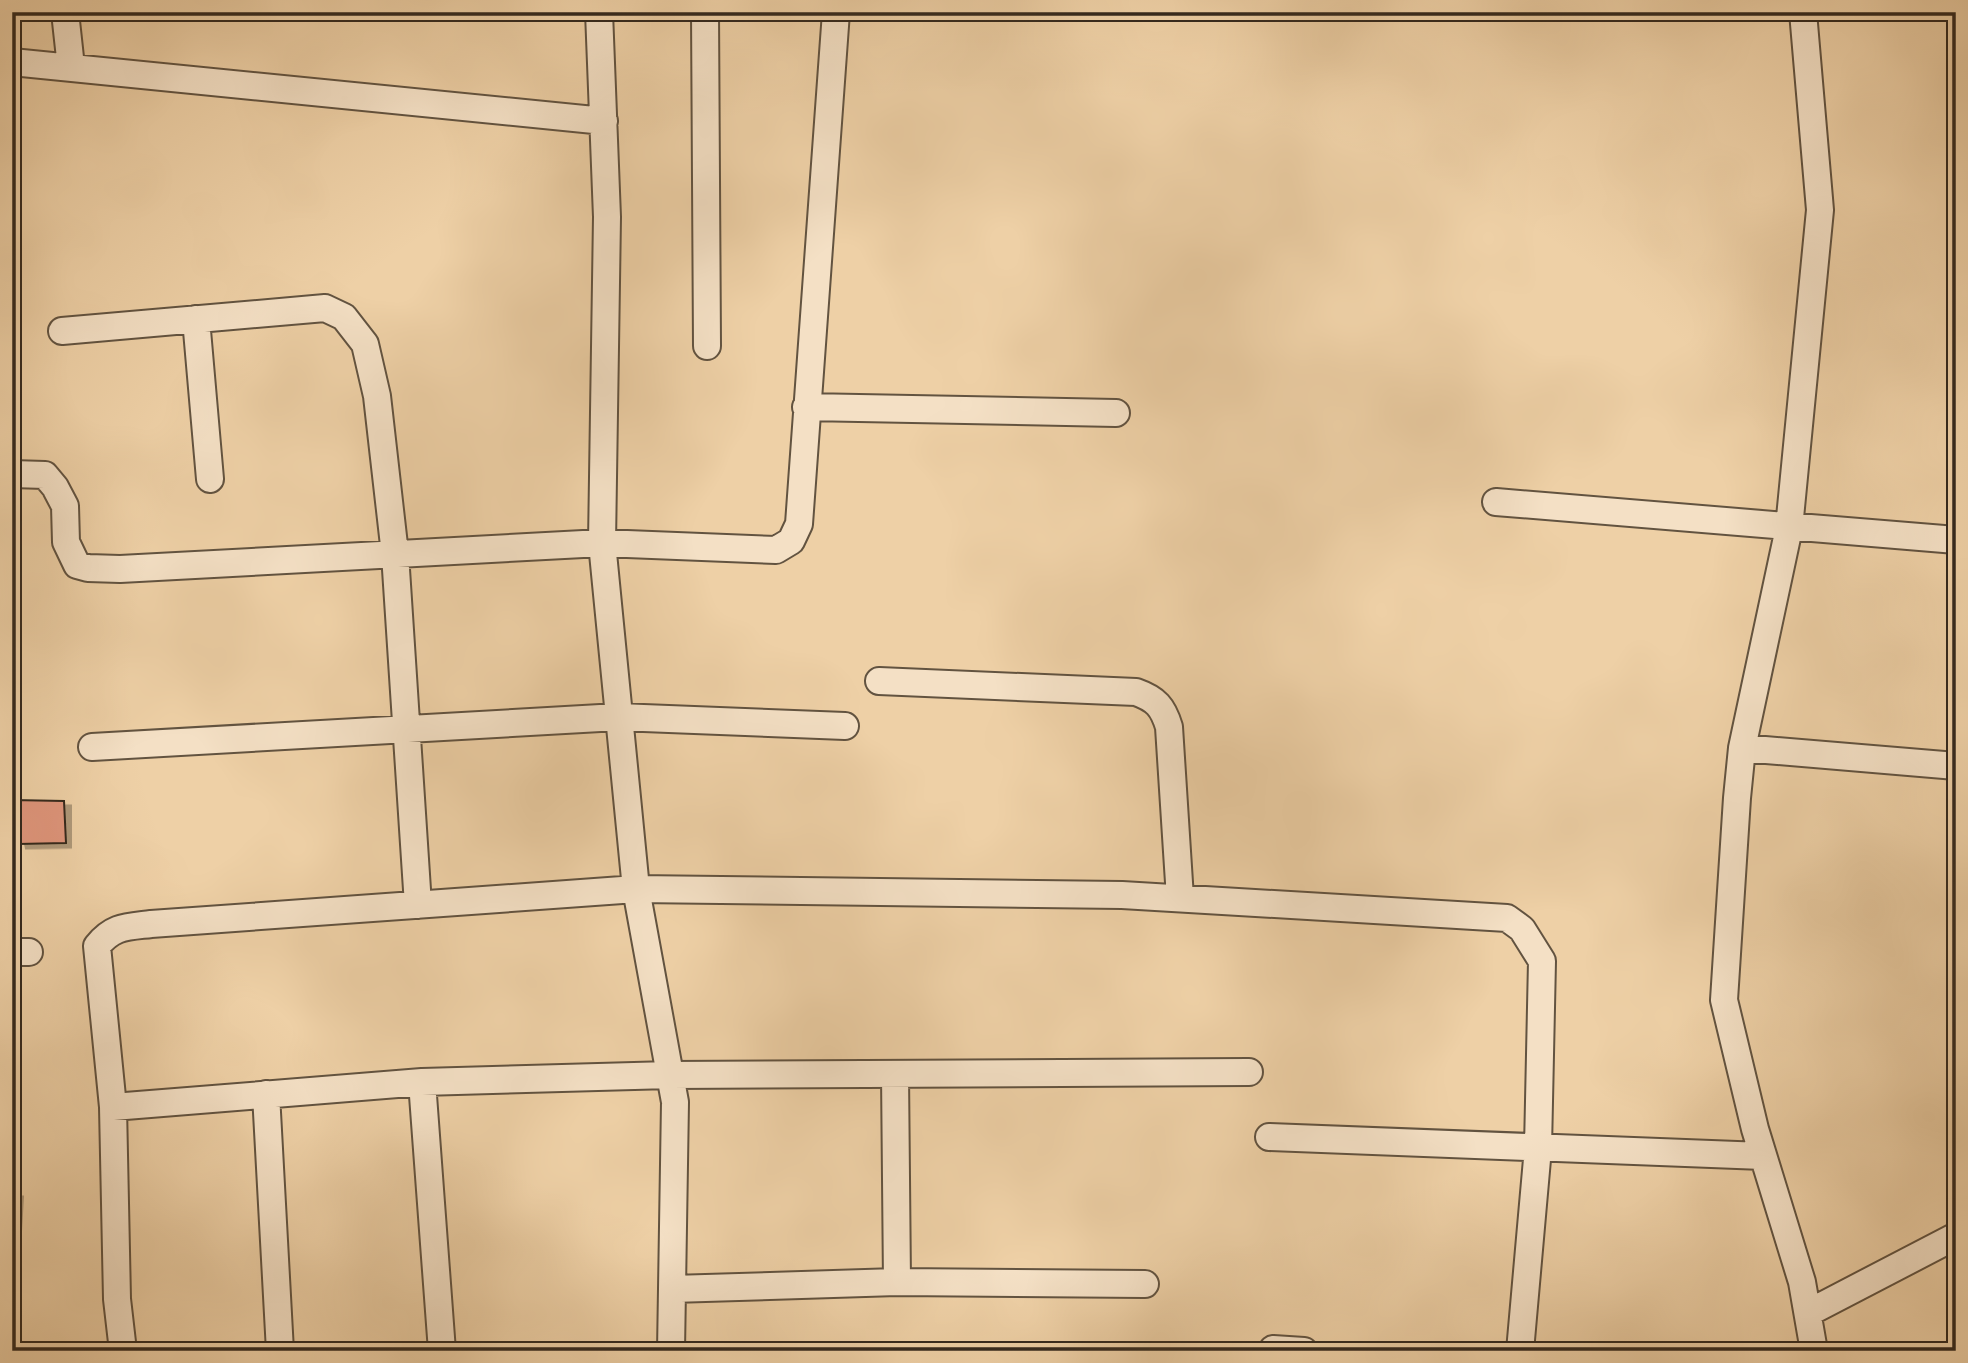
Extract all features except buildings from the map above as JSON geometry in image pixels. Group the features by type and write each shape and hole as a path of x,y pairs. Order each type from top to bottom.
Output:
{"street":[{"path":"65,12 71,67"},
{"path":"599,12 607,217 602,543 636,889 675,1102 671,1351"},
{"path":"705,12 707,346"},
{"path":"12,474 45,475 55,487 65,506 66,542 71,555 77,565 88,568 120,569 602,543 776,550 792,541 799,524 836,12"},
{"path":"1803,12 1820,210 1789,528 1742,748 1724,1000 1763,1156 1802,1282 1814,1351"},
{"path":"12,62 604,121"},
{"path":"62,331 325,308 344,317 365,344 374,383 395,554 418,905"},
{"path":"196,319 210,479"},
{"path":"806,407 1116,414"},
{"path":"1496,502 1956,540"},
{"path":"879,681 1136,692 1153,697 1164,711 1169,727 1180,898"},
{"path":"92,747 618,718 845,726"},
{"path":"1742,748 1956,766"},
{"path":"123,1351 117,1299 113,1107 97,946 107,933 123,927 151,924 636,889 1122,895 1507,918 1522,929 1542,961 1538,1148 1520,1351"},
{"path":"113,1107 422,1082 670,1075 1249,1072"},
{"path":"895,1074 897,1283"},
{"path":"422,1082 442,1351"},
{"path":"266,1094 280,1351"},
{"path":"1269,1137 1763,1156"},
{"path":"1808,1313 1956,1236"},
{"path":"672,1289 897,1283 1145,1284"},
{"path":"1273,1349 1304,1351"}]}
